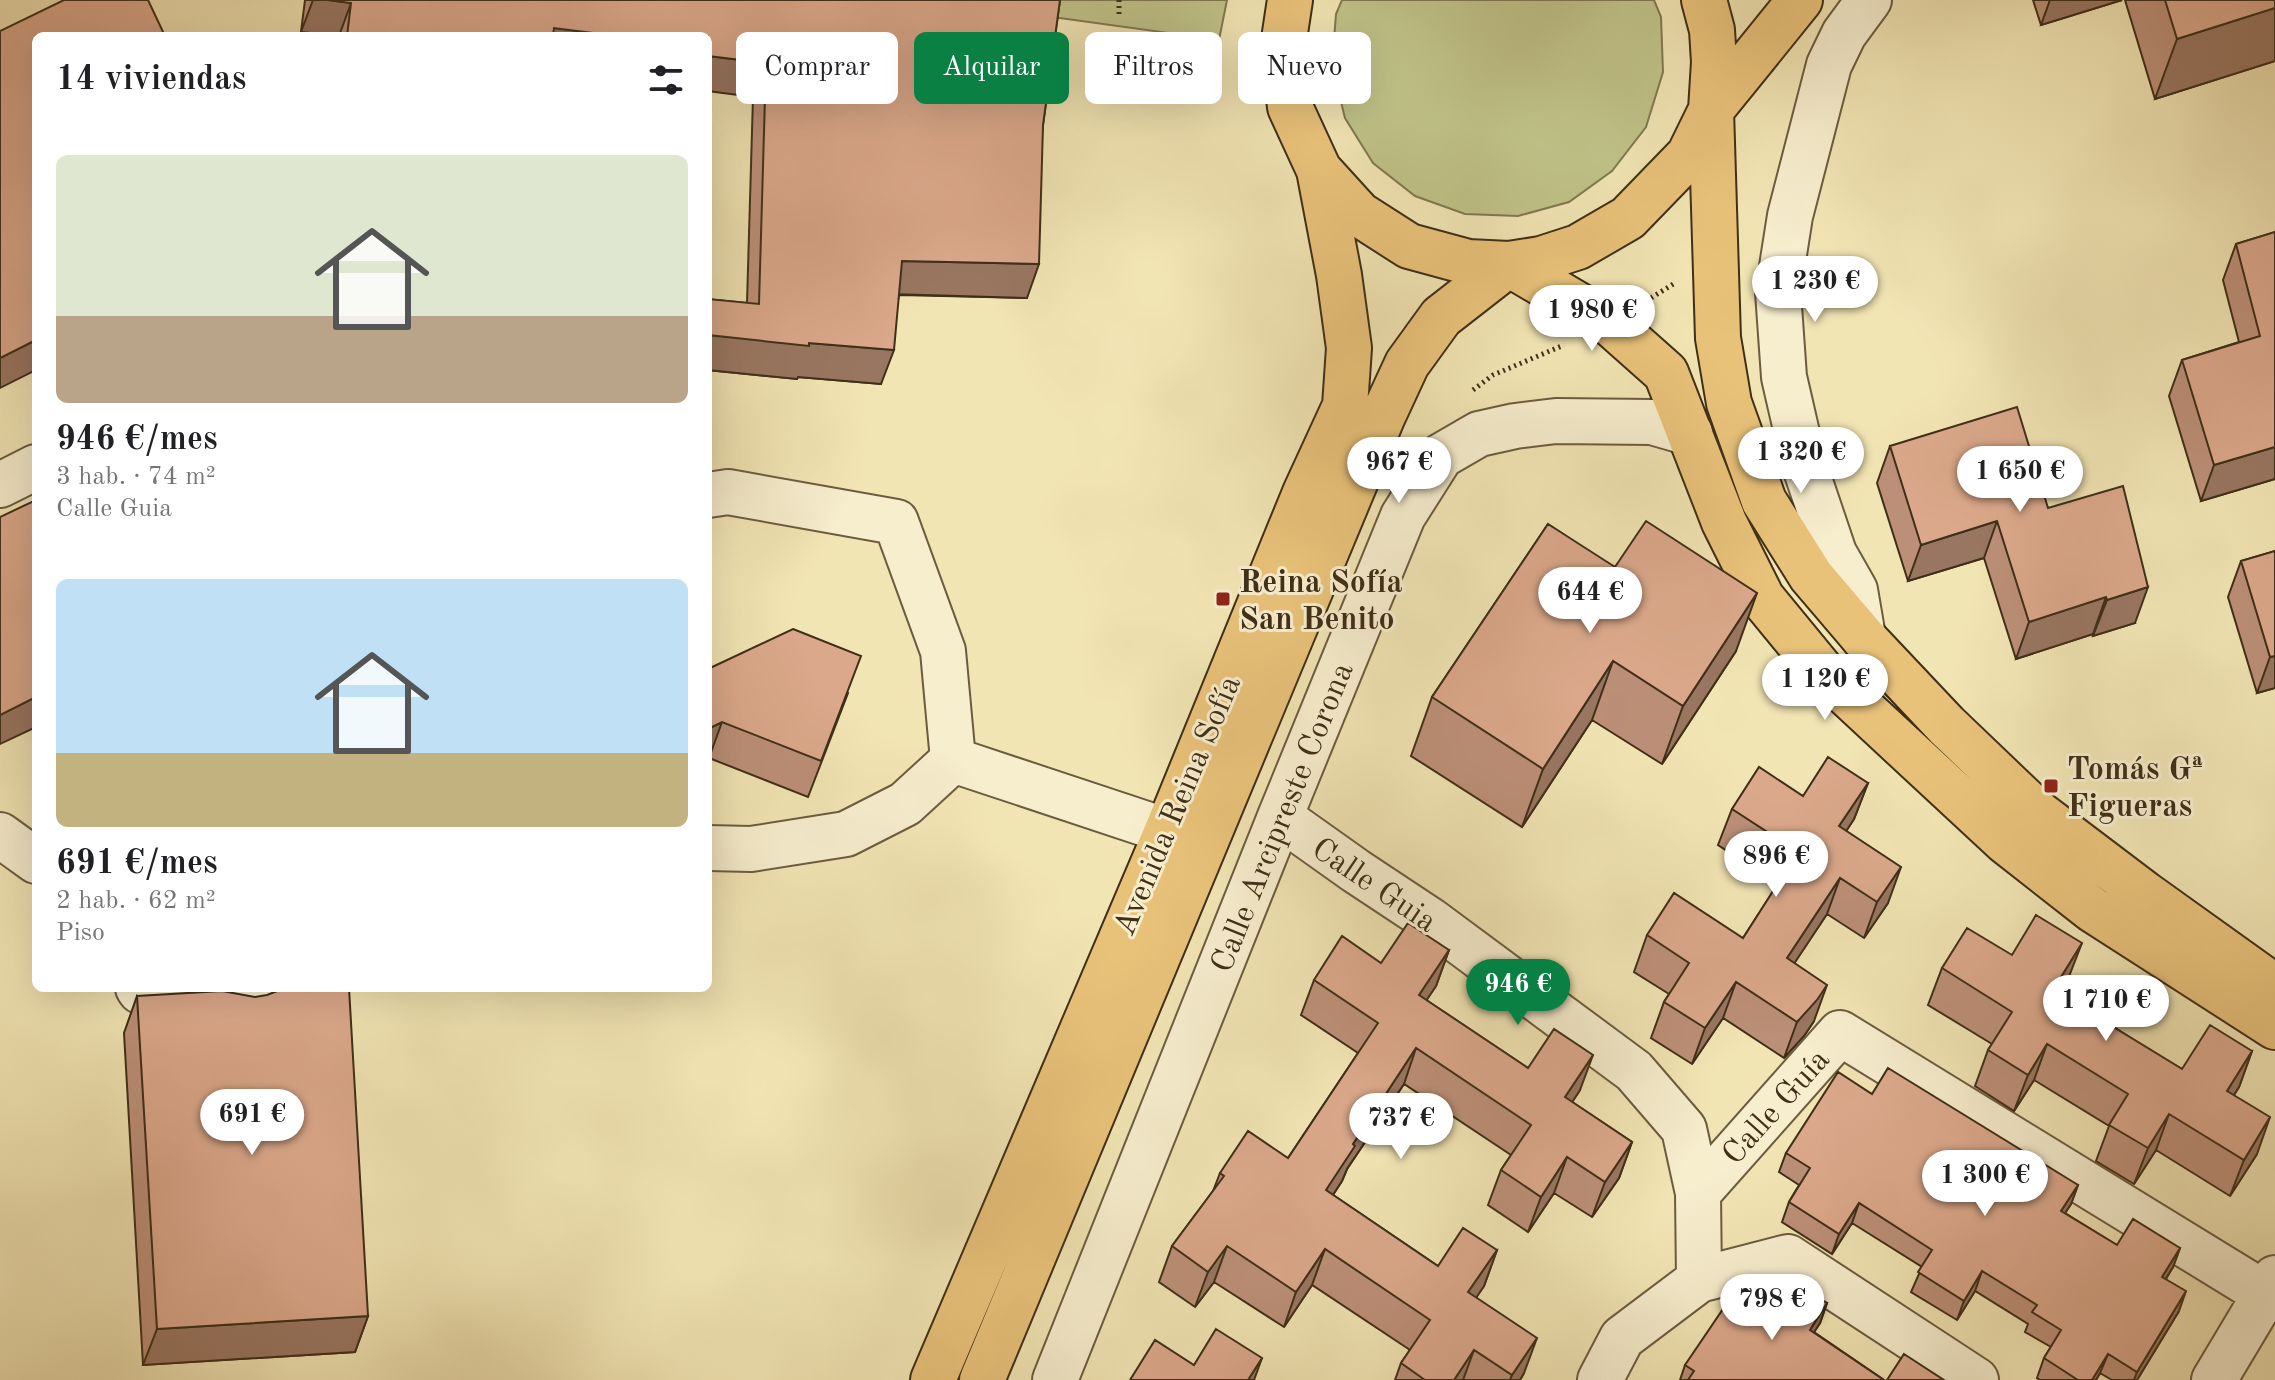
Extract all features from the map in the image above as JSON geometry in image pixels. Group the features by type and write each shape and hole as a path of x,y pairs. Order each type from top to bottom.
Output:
{"main road":[{"name":"Avenida Reina Sofía","path":"933,1380 1167,831 1305,493 1345,406 1349,348 1339,275 1319,170 1290,107 1283,46 1290,0"},
{"name":"Avenida Reina Sofía","path":"1319,170 1359,214 1409,246 1468,262 1509,264 1541,259 1578,247 1628,218 1689,155 1711,110 1712,30 1704,0"},
{"path":"1800,0 1711,110 1718,338 1729,403 1764,501 1811,576 1863,637 1946,725 2038,813 2275,987"},
{"name":"Avenida Reina Sofía","path":"982,1380 1407,364 1441,317 1509,264"},
{"path":"1509,264 1612,325 1666,373 1724,522 1762,598 1822,671 2005,841 2093,910 2275,1027"}],"street":[{"path":"1863,637 1855,590 1834,553 1804,464 1784,377 1778,292 1790,216 1829,65 1844,34 1869,0"},
{"name":"Calle Arcipreste Corona","path":"1055,1380 1403,516 1441,456 1479,434 1556,421 1652,422 1690,433"},
{"path":"0,485 32,469"},
{"path":"712,494 728,492 896,522 943,651 953,760"},
{"path":"1351,492 1388,554"},
{"path":"953,760 1167,831"},
{"path":"712,848 751,849 846,834 905,804 953,760"},
{"name":"Calle Guia","path":"1280,817 1430,920 1634,1071 1684,1129 1698,1193 1699,1280"},
{"path":"0,835 32,858"},
{"path":"146,992 245,1008 286,992"},
{"name":"Calle Guía","path":"1698,1193 1840,1033 2272,1291"},
{"path":"1600,1380 1622,1338 1699,1280 1788,1257 1976,1380"},
{"path":"2214,1380 2272,1291"}],"path":[{"path":"1119,0 1119,14"}],"green space":[{"path":"930,0 1227,0 1221,32 1161,32"},
{"path":"1342,0 1654,0 1661,17 1663,72 1646,127 1612,171 1569,202 1518,216 1465,214 1415,196 1373,163 1345,118 1342,104 1371,104 1371,32 1335,32 1336,14"}],"building":[{"path":"64,0 148,0 163,32 32,32 32,342 0,358 0,31"},
{"path":"328,0 1060,0 1056,32 914,32 914,104 1046,104 1039,264 902,261 894,350 809,343 809,346 712,335 712,299 759,304 765,104 898,104 898,32 736,32 736,59 712,56 712,32 586,32 554,28 554,32 347,32 351,3"},
{"path":"2165,0 2275,0 2275,8 2177,39"},
{"path":"2275,232 2275,447 2214,465 2182,360 2260,336 2236,244"},
{"path":"2017,407 2048,508 2123,486 2148,587 2029,622 1997,521 1921,545 1890,446"},
{"path":"32,502 32,699 0,715 0,517"},
{"path":"1646,521 1757,593 1683,706 1613,661 1543,769 1432,697 1548,524 1615,567"},
{"path":"2275,551 2275,656 2270,657 2241,561"},
{"path":"793,629 861,656 821,761 722,722 712,727 712,667"},
{"path":"1828,757 1868,783 1839,826 1901,867 1877,902 1840,878 1787,958 1827,985 1797,1022 1736,982 1705,1028 1664,1002 1689,963 1647,935 1674,893 1743,938 1798,852 1732,809 1759,767 1803,796"},
{"path":"2036,915 2082,943 2053,990 2182,1069 2210,1025 2252,1051 2227,1091 2270,1117 2244,1160 2169,1114 2148,1148 2109,1125 2128,1094 2047,1044 2028,1075 1988,1050 2012,1012 1942,968 1967,928 2012,955"},
{"path":"1408,923 1449,950 1419,995 1528,1068 1554,1029 1593,1055 1565,1097 1632,1142 1605,1182 1567,1157 1541,1197 1501,1170 1531,1125 1416,1048 1326,1190 1438,1266 1463,1228 1497,1250 1468,1292 1537,1338 1512,1375 1474,1350 1454,1380 1425,1380 1401,1363 1430,1320 1325,1249 1296,1292 1227,1246 1208,1272 1172,1246 1224,1176 1220,1173 1248,1131 1288,1158 1378,1023 1314,980 1342,936 1381,963"},
{"path":"205,992 255,997 275,992 349,992 368,1316 157,1329 137,996"},
{"path":"1888,1068 2078,1185 2061,1211 2117,1245 2133,1219 2180,1248 2162,1277 2186,1291 2137,1372 2108,1354 2092,1380 2078,1380 2044,1358 2061,1330 2032,1312 2037,1305 1982,1271 1964,1301 1918,1272 1932,1250 1859,1203 1839,1234 1789,1202 1810,1168 1786,1153 1838,1072 1872,1094"},
{"path":"1788,1277 1827,1303 1810,1330 1884,1380 1688,1380 1694,1371 1685,1365 1740,1284 1770,1304"},
{"path":"1216,1329 1262,1358 1248,1380 1130,1380 1155,1340 1194,1365"},
{"path":"1904,1354 1944,1380 1887,1380"}],"place":[{"name":"Reina Sofía San Benito","path":"1223,599"},
{"name":"Tomás Gª Figueras","path":"2051,786"}]}
